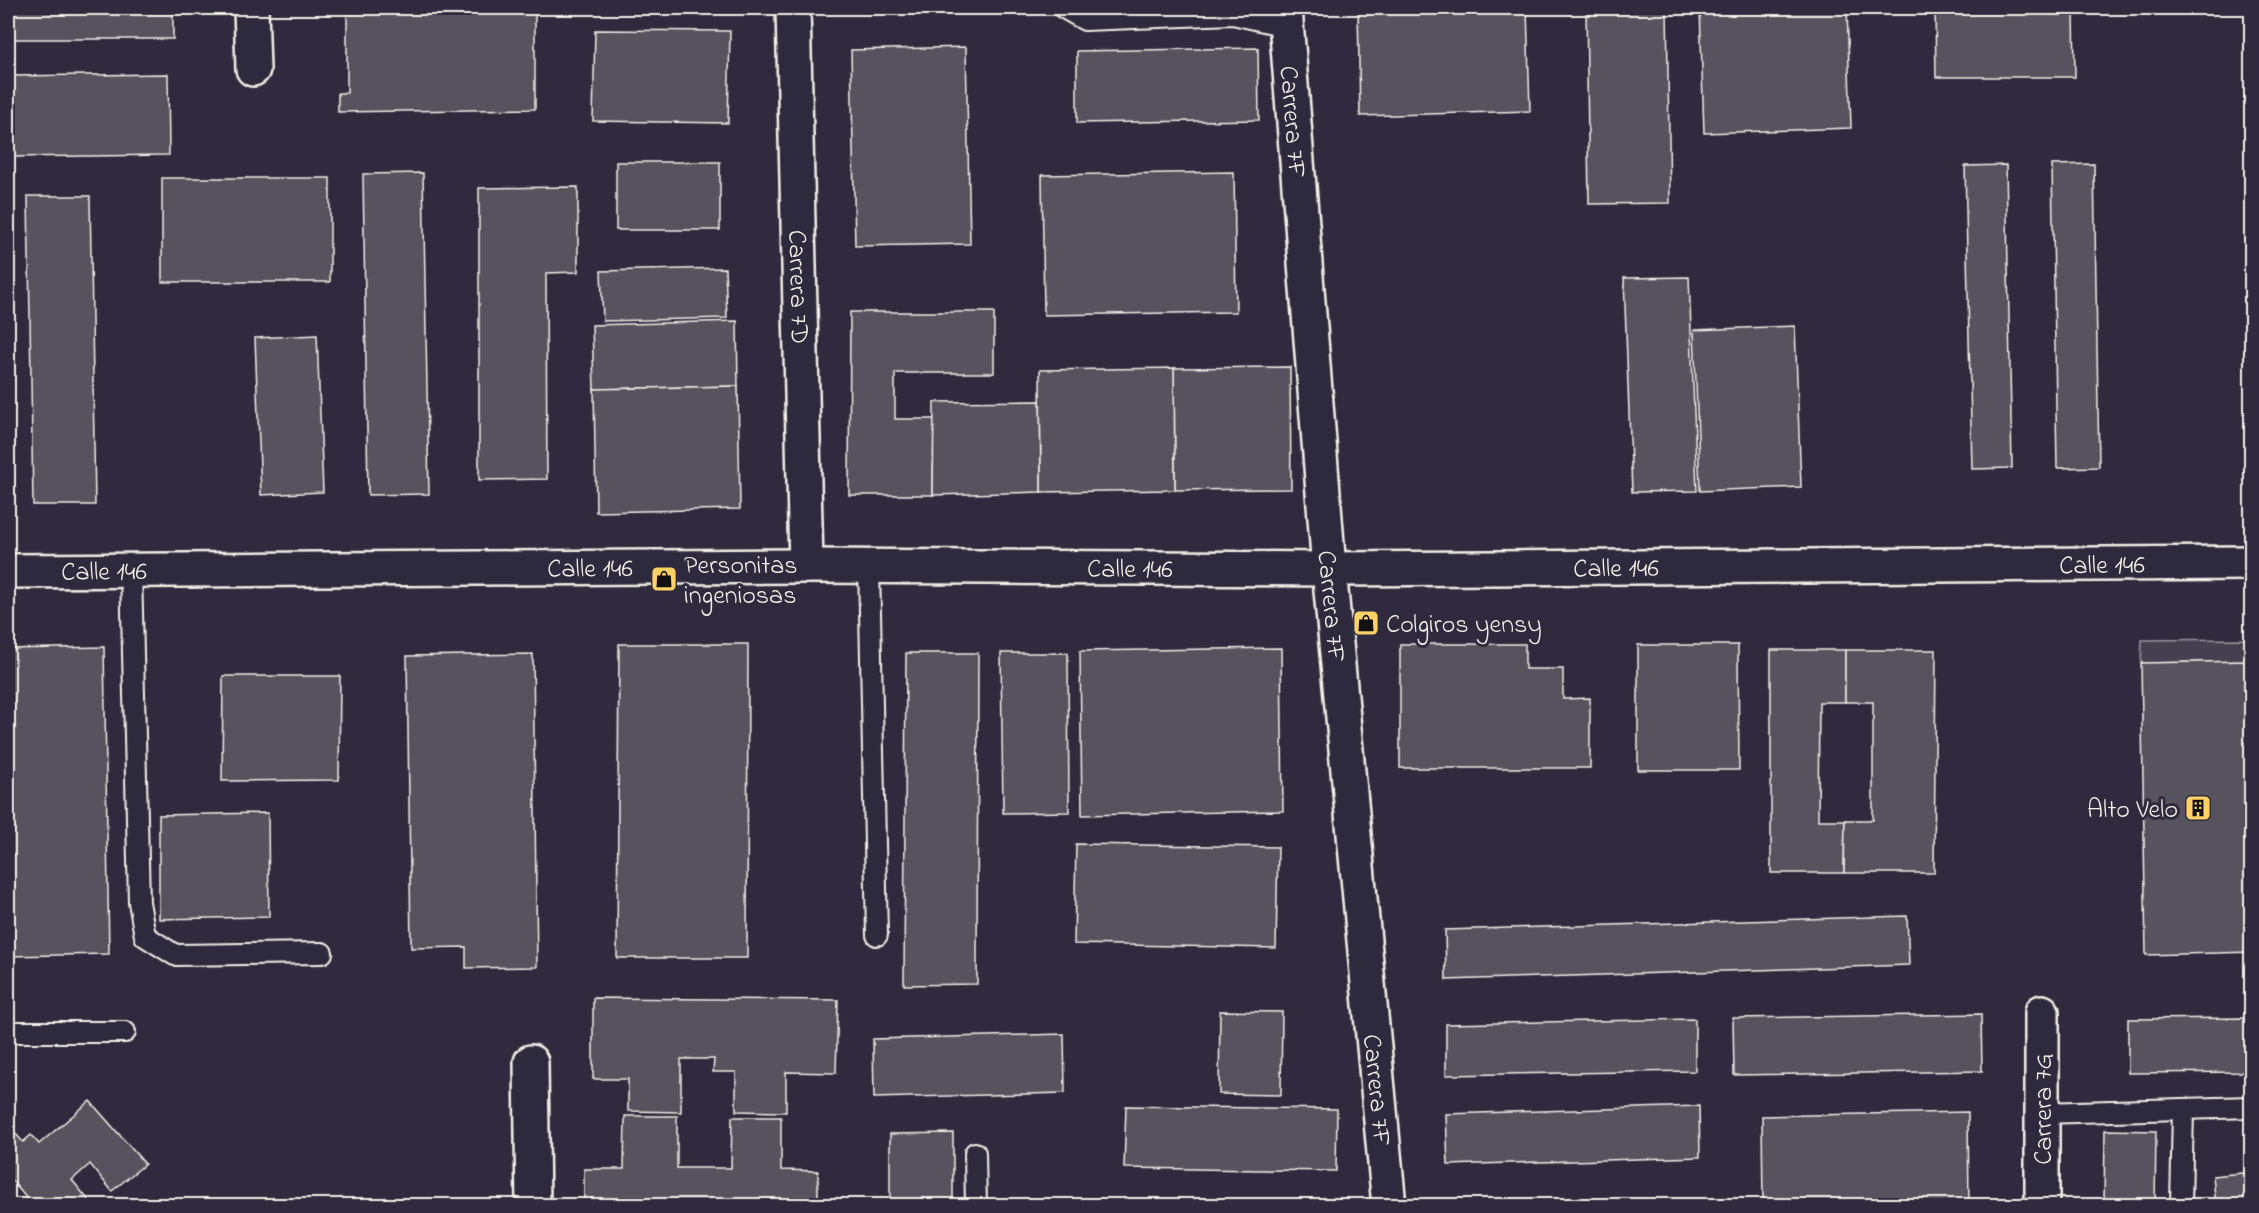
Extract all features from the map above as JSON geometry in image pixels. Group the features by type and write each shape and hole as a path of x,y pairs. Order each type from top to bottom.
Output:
{"street":[{"path":"251,8 253,69"},
{"name":"Carrera 7D","path":"794,8 806,566"},
{"name":"Carrera 7F","path":"1286,17 1329,569 1389,1206"},
{"name":"Calle 146","path":"8,571 806,566 1329,569 2252,563"},
{"name":"Carrera 7G","path":"2042,1206 2043,1012"},
{"path":"531,1062 533,1206"}],"lane":[{"path":"1064,8 1085,20 1233,14 1286,17"},
{"path":"869,566 877,934"},
{"path":"130,570 139,902 145,936 175,955 322,953"},
{"path":"8,1032 125,1032"},
{"path":"2042,1113 2252,1107"},
{"path":"2181,1206 2184,1109"},
{"path":"975,1154 976,1206"}],"shaded area":[{"path":"2251,639 2251,661 2141,663 2142,640"}],"building":[{"path":"8,8 173,8 173,39 8,39"},
{"path":"325,8 535,8 535,109 338,112 338,93 347,93 347,10 326,11"},
{"path":"1358,8 1527,8 1530,111 1360,116"},
{"path":"1586,8 1667,8 1670,203 1589,204"},
{"path":"1700,8 1847,8 1851,128 1704,133"},
{"path":"1935,8 2074,8 2075,77 1936,77"},
{"path":"595,30 730,31 728,123 593,121"},
{"path":"966,47 970,244 855,246 851,50"},
{"path":"1258,48 1259,120 1077,123 1077,51"},
{"path":"168,74 169,155 8,157 8,76"},
{"path":"616,162 720,162 720,230 616,230"},
{"path":"2094,164 2099,467 2057,468 2052,165"},
{"path":"2006,165 2012,468 1972,469 1965,166"},
{"path":"1234,172 1236,312 1044,315 1042,175"},
{"path":"423,173 429,494 368,495 363,174"},
{"path":"162,178 330,178 330,282 162,282"},
{"path":"578,187 578,272 546,273 547,479 479,480 479,188"},
{"path":"28,196 90,196 95,505 33,505"},
{"path":"725,268 727,318 603,321 601,271"},
{"path":"1689,277 1697,491 1632,492 1624,278"},
{"path":"850,312 994,312 994,373 895,373 895,419 934,419 933,495 849,495"},
{"path":"737,321 738,386 594,389 592,325"},
{"path":"1795,326 1801,487 1700,491 1694,330"},
{"path":"317,335 323,492 261,495 255,338"},
{"path":"1290,367 1291,489 1175,490 1174,368"},
{"path":"1174,368 1175,490 1041,492 1040,370"},
{"path":"738,386 740,509 596,512 594,389"},
{"path":"1040,401 1041,492 933,495 934,402"},
{"path":"619,644 748,644 747,958 617,958"},
{"path":"1400,644 1525,644 1525,669 1563,669 1563,699 1590,698 1590,768 1400,768"},
{"path":"1638,645 1738,645 1739,770 1638,770"},
{"path":"104,647 109,954 8,956 8,649"},
{"path":"1281,648 1283,811 1082,815 1080,651"},
{"path":"1771,650 1845,650 1845,702 1819,702 1818,820 1845,820 1844,873 1771,873"},
{"path":"1845,650 1936,650 1934,873 1844,873 1845,820 1873,820 1873,702 1845,702"},
{"path":"906,653 978,653 977,984 904,985"},
{"path":"1001,653 1068,653 1069,812 1003,813"},
{"path":"533,654 537,967 466,968 466,947 411,948 407,656"},
{"name":"Alto Velo","path":"2252,661 2252,952 2146,955 2141,663"},
{"path":"223,676 340,676 339,780 222,781"},
{"path":"268,813 269,917 159,919 159,815"},
{"path":"1076,844 1278,847 1276,948 1074,944"},
{"path":"1907,916 1909,965 1446,980 1445,930"},
{"path":"593,998 838,1000 836,1073 786,1072 786,1112 736,1111 736,1072 713,1072 714,1059 681,1059 681,1112 628,1111 628,1079 593,1079"},
{"path":"1220,1011 1282,1012 1281,1095 1219,1094"},
{"path":"1981,1014 1982,1071 1734,1075 1733,1018"},
{"path":"2252,1018 2252,1072 2128,1073 2128,1019"},
{"path":"1695,1019 1695,1071 1446,1075 1446,1024"},
{"path":"1064,1034 1065,1093 874,1098 873,1039"},
{"path":"90,1101 145,1164 112,1191 90,1164 72,1180 91,1203 87,1206 33,1206 8,1176 8,1138 14,1132 23,1142 31,1135 39,1144"},
{"path":"1126,1106 1337,1109 1336,1171 1124,1168"},
{"path":"1699,1106 1700,1157 1448,1165 1446,1114"},
{"path":"1968,1112 1969,1206 1763,1206 1762,1116"},
{"path":"625,1116 677,1116 677,1168 731,1168 732,1117 781,1117 781,1170 818,1171 818,1206 584,1206 584,1169 624,1169"},
{"path":"2105,1130 2156,1131 2155,1206 2104,1206"},
{"path":"953,1133 953,1206 890,1206 890,1134"},
{"path":"2252,1172 2252,1206 2216,1206 2213,1176"}],"place":[{"name":"Personitas ingeniosas","path":"664,579"},
{"name":"Colgiros yensy","path":"1366,623"},
{"name":"Alto Velo","path":"2198,808"}]}
